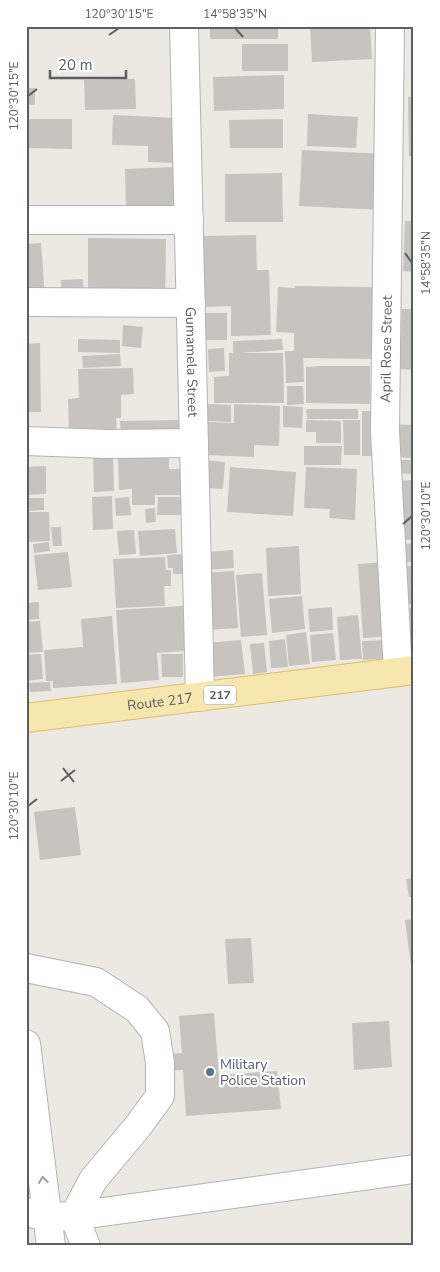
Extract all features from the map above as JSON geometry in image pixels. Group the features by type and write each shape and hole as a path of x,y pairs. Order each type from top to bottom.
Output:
{"main road":[{"name":"Route 217","path":"26,718 406,671"}],"street":[{"name":"Gumamela Street","path":"184,26 200,697"},
{"name":"April Rose Street","path":"390,26 385,432 406,671"},
{"path":"26,220 189,220"},
{"path":"26,302 191,304"},
{"path":"26,441 106,444 194,443"},
{"path":"26,968 96,982 137,1008 154,1031 160,1063 160,1096 138,1126 93,1180 49,1215"},
{"path":"26,1044 49,1215 51,1246"},
{"path":"49,1215 414,1169"},
{"path":"49,1215 86,1246"}],"building":[{"path":"210,26 278,26 278,39 210,39"},
{"path":"310,26 370,26 372,59 312,62"},
{"path":"242,44 288,44 288,71 242,71"},
{"path":"284,75 284,109 214,111 213,77"},
{"path":"135,79 136,109 85,110 84,80"},
{"path":"26,88 35,88 35,105 26,105"},
{"path":"408,97 414,97 414,156 409,156"},
{"path":"308,114 358,117 356,148 307,146"},
{"path":"113,115 179,118 176,163 148,162 148,146 112,145"},
{"path":"27,119 72,119 72,149 27,148"},
{"path":"283,119 283,148 230,148 229,120"},
{"path":"302,150 386,154 383,210 299,206"},
{"path":"174,167 176,212 126,212 125,169"},
{"path":"282,173 283,222 225,222 225,174"},
{"path":"405,221 414,221 414,272 403,271"},
{"path":"256,235 257,270 269,270 271,335 231,336 231,306 205,307 203,236"},
{"path":"88,238 166,239 165,303 88,302"},
{"path":"41,243 45,299 26,300 26,244"},
{"path":"83,279 84,297 62,298 61,280"},
{"path":"295,286 374,287 374,359 303,358 304,382 286,383 285,351 294,351 294,333 276,332 278,287 295,288"},
{"path":"402,309 414,309 414,370 400,369"},
{"path":"204,313 227,313 227,340 205,340"},
{"path":"123,325 143,327 141,348 122,346"},
{"path":"78,339 120,340 120,353 78,352"},
{"path":"282,339 283,350 238,353 283,353 284,403 214,403 214,377 229,376 229,353 233,353 233,341"},
{"path":"40,343 41,412 26,412 26,344"},
{"path":"224,348 225,371 209,372 208,349"},
{"path":"120,354 121,366 83,368 82,356"},
{"path":"370,366 370,404 306,403 306,367"},
{"path":"133,368 134,394 121,395 121,418 116,418 117,435 69,436 68,399 79,398 78,369"},
{"path":"287,386 303,386 304,404 287,405"},
{"path":"208,404 231,405 231,422 208,421"},
{"path":"234,404 280,406 279,446 254,445 254,457 207,455 208,422 234,423"},
{"path":"283,406 303,407 302,428 283,427"},
{"path":"306,409 358,409 358,419 307,419"},
{"path":"362,411 382,411 383,456 362,456"},
{"path":"179,420 180,433 121,434 120,421"},
{"path":"306,420 341,421 341,443 316,443 316,432 306,432"},
{"path":"343,420 360,420 360,455 344,455"},
{"path":"388,424 414,425 414,458 387,457"},
{"path":"169,445 169,469 181,469 182,495 155,495 155,505 132,505 132,489 119,490 118,456"},
{"path":"304,446 342,446 341,465 304,465"},
{"path":"93,456 113,456 114,491 94,492"},
{"path":"205,460 225,462 223,489 203,488"},
{"path":"393,460 414,460 414,474 393,473"},
{"path":"46,466 46,494 26,495 26,467"},
{"path":"230,467 296,472 293,516 227,512"},
{"path":"306,467 357,469 355,520 329,518 330,509 304,508"},
{"path":"414,480 414,540 399,540 397,481"},
{"path":"112,496 113,529 93,530 92,497"},
{"path":"129,497 131,515 116,516 115,498"},
{"path":"158,497 183,497 183,515 157,515"},
{"path":"26,498 44,498 44,510 26,511"},
{"path":"155,508 156,522 146,523 145,509"},
{"path":"26,512 49,512 50,541 26,542"},
{"path":"51,527 61,527 62,546 53,546"},
{"path":"175,529 177,553 140,556 138,531"},
{"path":"134,530 136,554 119,555 117,531"},
{"path":"49,542 50,551 34,553 33,544"},
{"path":"414,543 414,562 402,563 402,544"},
{"path":"299,546 301,594 268,596 266,548"},
{"path":"233,550 234,568 206,570 204,552"},
{"path":"68,552 72,587 38,590 34,555"},
{"path":"185,554 186,574 173,574 173,568 168,568 167,555"},
{"path":"165,557 166,570 171,570 171,586 164,586 165,606 116,608 113,559"},
{"path":"387,562 392,636 363,638 358,564"},
{"path":"400,566 414,566 414,604 402,604"},
{"path":"234,571 238,628 208,630 203,573"},
{"path":"262,573 267,635 241,637 236,575"},
{"path":"302,596 305,629 272,633 269,599"},
{"path":"39,602 39,619 26,620 26,603"},
{"path":"183,606 185,651 157,653 159,680 121,683 116,610"},
{"path":"332,607 333,630 310,632 308,609"},
{"path":"404,608 414,608 414,644 406,644"},
{"path":"358,615 362,659 340,660 337,617"},
{"path":"112,616 117,684 53,688 53,681 46,681 44,650 83,647 81,619"},
{"path":"40,621 43,652 26,653 26,622"},
{"path":"306,632 310,664 289,666 286,635"},
{"path":"333,633 336,660 312,662 310,635"},
{"path":"285,639 288,667 271,668 269,641"},
{"path":"241,640 245,674 210,677 206,643"},
{"path":"391,640 392,658 363,660 362,641"},
{"path":"264,643 267,672 253,674 250,644"},
{"path":"41,654 43,679 26,681 26,655"},
{"path":"161,654 183,654 183,677 162,677"},
{"path":"50,682 51,691 30,692 29,683"},
{"path":"75,807 81,855 40,860 34,812"},
{"path":"414,878 414,897 409,897 406,879"},
{"path":"414,919 414,982 413,982 405,920"},
{"path":"251,938 254,983 228,984 225,939"},
{"name":"Military Police Station","path":"214,1013 219,1075 277,1071 281,1109 186,1116 183,1070 169,1071 168,1054 182,1053 179,1016"},
{"path":"389,1021 392,1067 354,1070 352,1023"}],"place":[{"name":"Military Police Station","path":"210,1072"}]}
